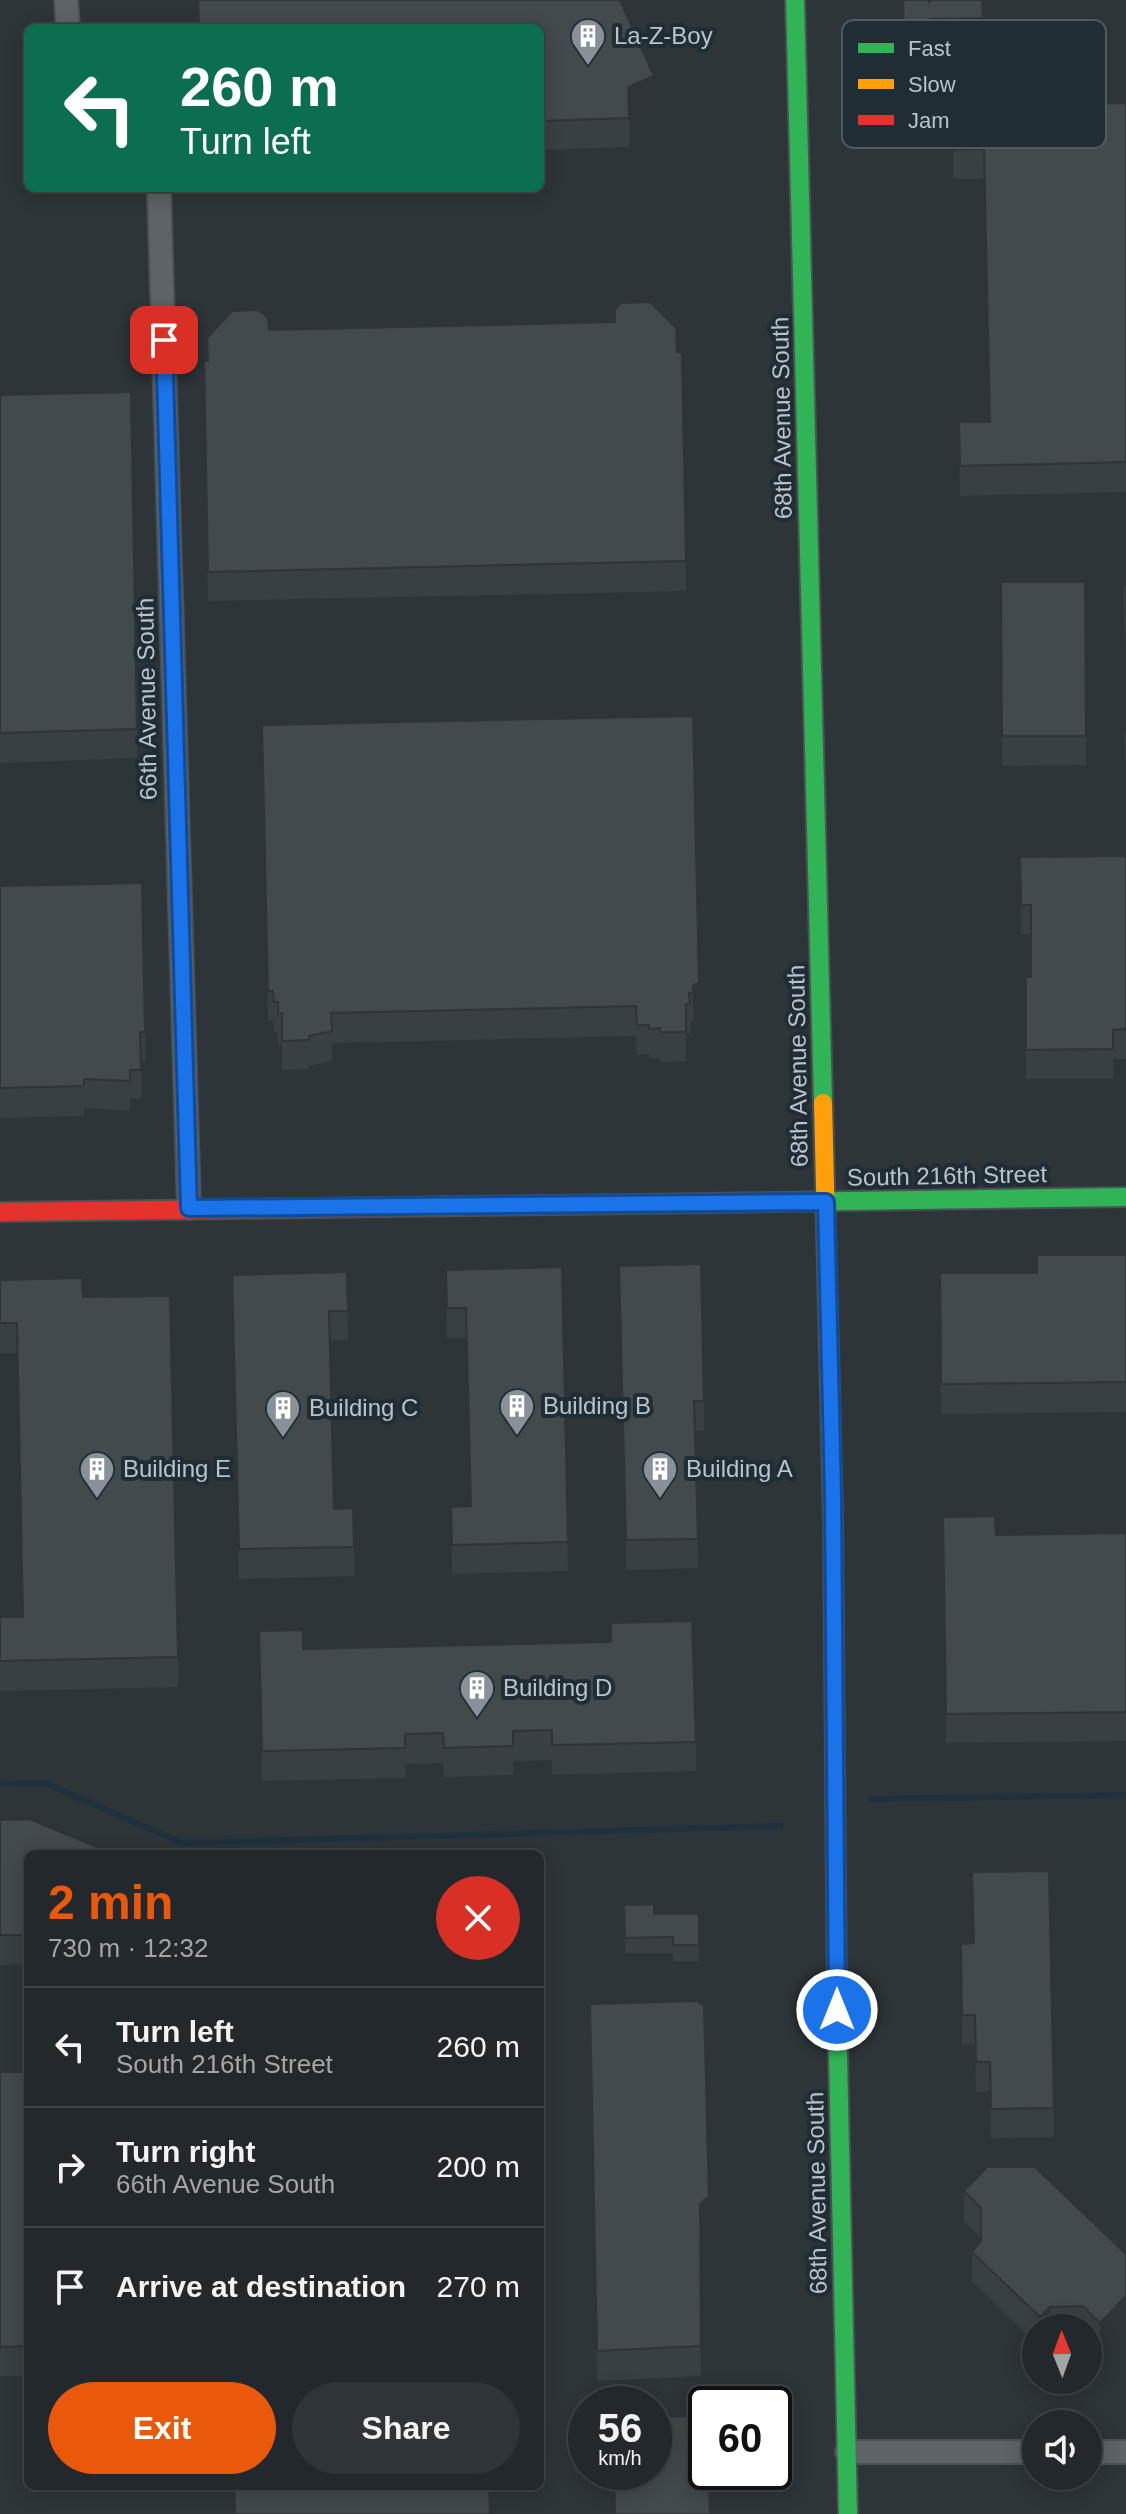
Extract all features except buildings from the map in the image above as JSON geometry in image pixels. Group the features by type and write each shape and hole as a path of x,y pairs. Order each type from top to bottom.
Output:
{"main road":[{"name":"68th Avenue South","path":"795,0 833,1494 837,2025 848,2514"},
{"name":"South 216th Street","path":"0,1212 1126,1197"}],"street":[{"path":"66,0 68,24"},
{"name":"66th Avenue South","path":"159,192 189,1208"},
{"path":"847,2452 1022,2452"},
{"path":"1102,2452 1126,2452"}],"waterway":[{"path":"0,1784 45,1783 182,1843 780,1826"},
{"path":"872,1799 1126,1795"}],"traffic: fast":[{"path":"795,0 823,1103"},
{"path":"635,1204 1126,1197"},
{"path":"833,1517 837,2010 848,2514"}],"traffic: slow":[{"path":"823,1103 833,1517"},
{"path":"387,1207 635,1204"}],"traffic: jam":[{"path":"0,1212 387,1207"}],"place":[{"name":"La-Z-Boy","path":"588,67"},
{"name":"Building B","path":"517,1437"},
{"name":"Building C","path":"283,1439"},
{"name":"Building E","path":"97,1500"},
{"name":"Building A","path":"660,1500"},
{"name":"Building D","path":"477,1719"}],"route":[{"path":"164,340 189,1208 826,1202 833,1494 837,2010"}]}
